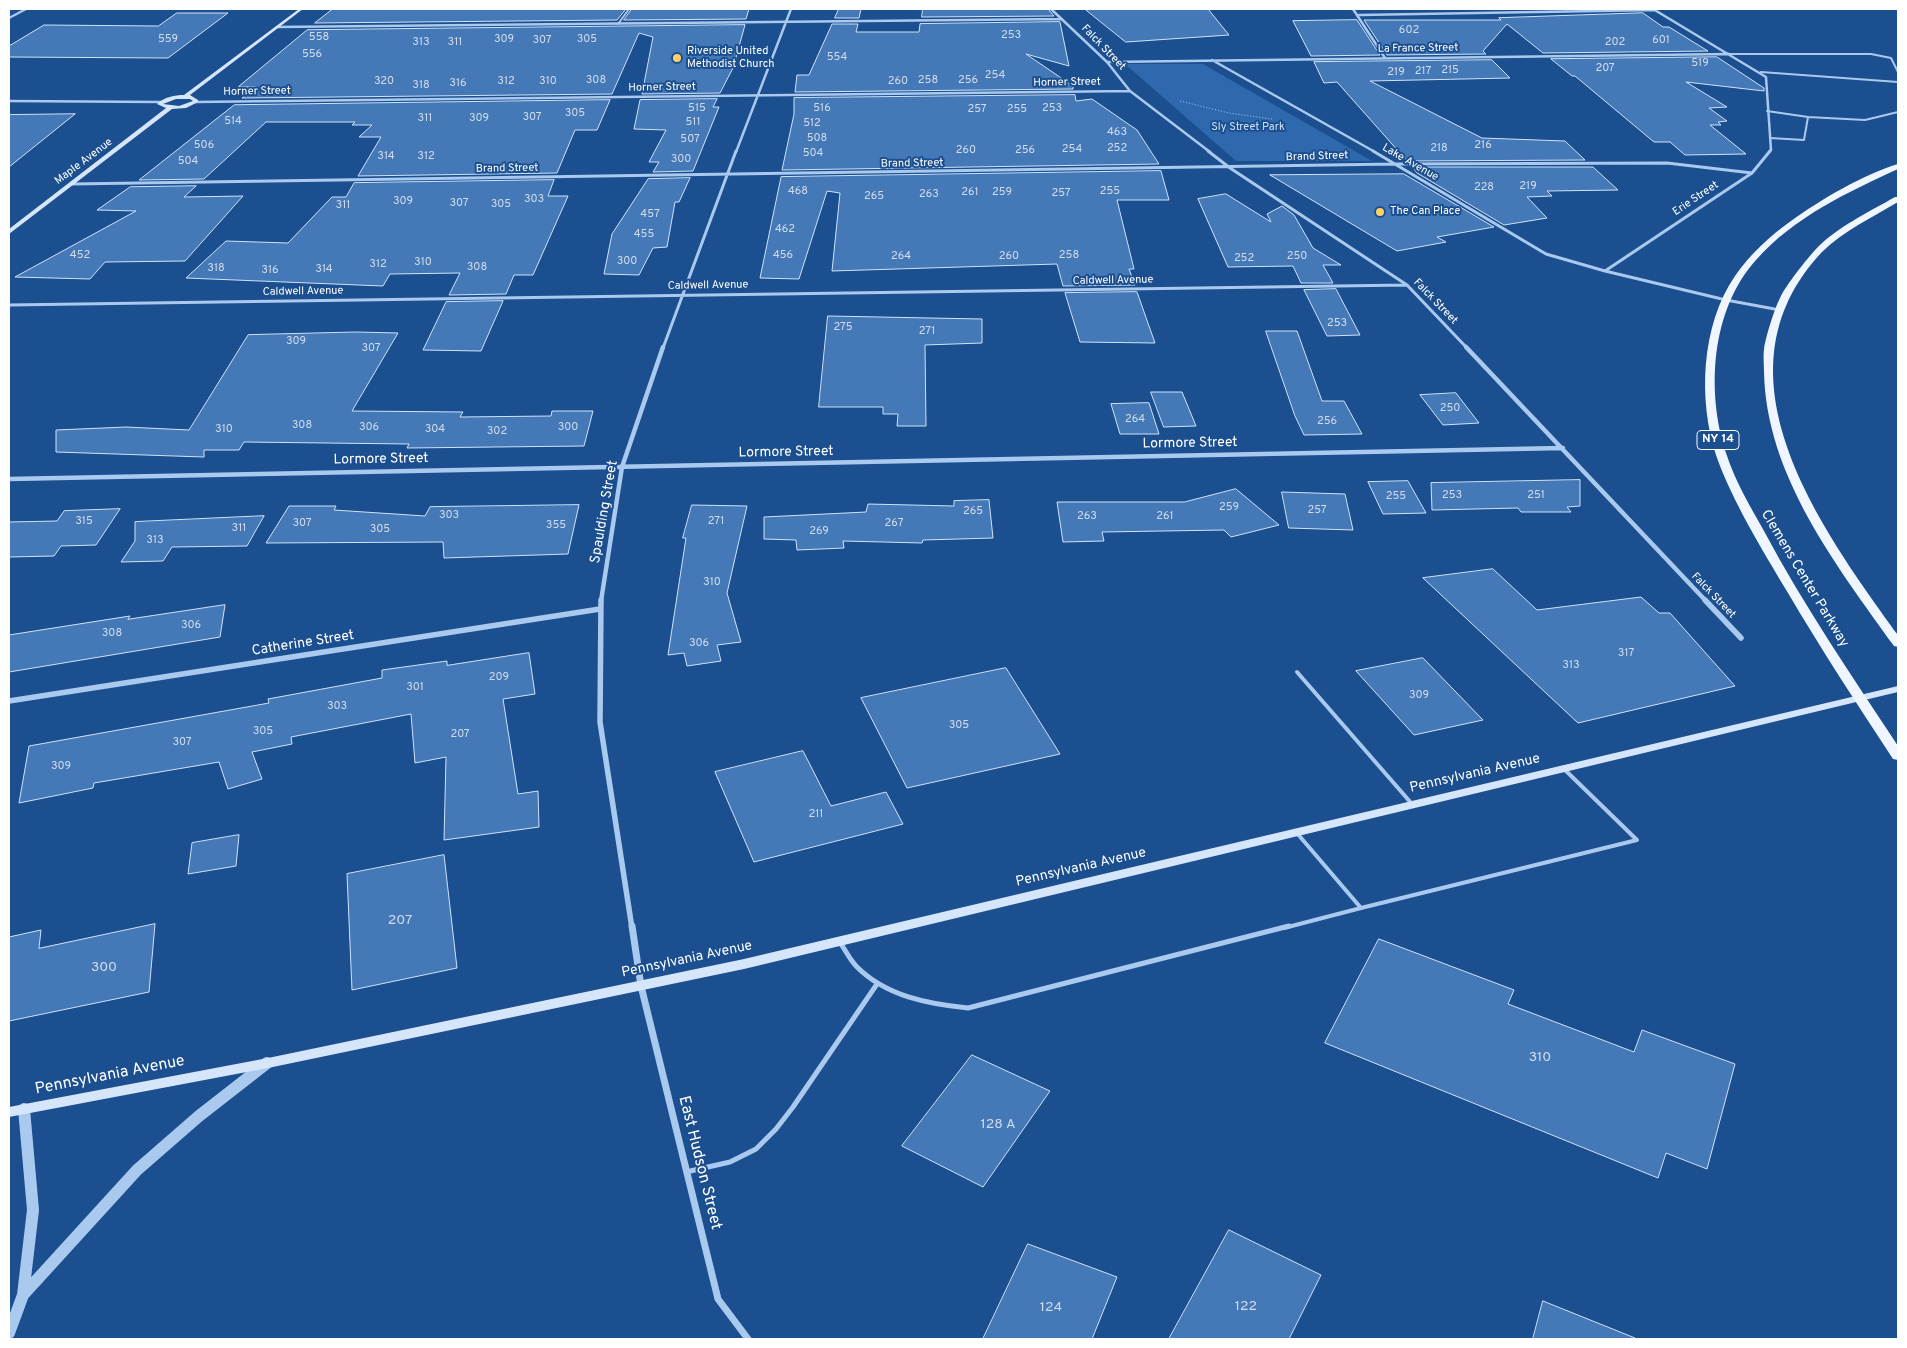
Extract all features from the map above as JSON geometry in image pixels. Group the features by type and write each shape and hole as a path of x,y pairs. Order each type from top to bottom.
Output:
{"main road":[{"path":"186,96 194,98 195,102 171,107 162,106 161,102 186,96 301,9"},
{"name":"Maple Avenue","path":"9,232 171,107"},
{"name":"Clemens Center Parkway","path":"1898,166 1820,205 1784,229 1752,259 1732,286 1718,320 1711,361 1710,389 1718,445 1739,494 1771,555 1898,756"},
{"path":"1898,199 1849,229 1820,251 1786,294 1774,325 1766,372 1786,462 1810,513 1841,563 1898,643"},
{"name":"Pennsylvania Avenue","path":"24,1109 268,1063 641,986 839,941 1898,688"},
{"path":"9,1112 24,1109"}],"street":[{"path":"9,18 26,9"},
{"name":"Spaulding Street","path":"641,986 600,722 600,609 622,467 681,295 791,9"},
{"name":"Falck Street","path":"1051,9 1107,62 1130,91 1230,168 1407,285 1741,638"},
{"path":"1353,9 1359,15 1385,58"},
{"path":"1359,15 1654,10 1761,72"},
{"path":"277,28 1062,19"},
{"name":"La France Street","path":"1107,62 1730,54"},
{"name":"Lake Avenue","path":"1211,60 1395,164 1546,254 1604,271"},
{"name":"Erie Street","path":"1604,271 1752,173 1771,150 1766,77 1761,72"},
{"name":"Horner Street","path":"195,102 1130,91"},
{"path":"9,101 161,102"},
{"name":"Brand Street","path":"72,184 1230,168 1395,164 1667,163 1752,173"},
{"path":"1604,271 1726,300 1780,310"},
{"name":"Caldwell Avenue","path":"9,305 1407,285"},
{"name":"Lormore Street","path":"9,478 1563,448"},
{"name":"Catherine Street","path":"9,701 600,609"},
{"name":"East Hudson Street","path":"641,986 718,1299 748,1339"},
{"name":"Pennsylvania Avenue","path":"23,1295 137,1170 199,1116 268,1063"},
{"name":"Pennsylvania Avenue","path":"9,1333 23,1295 33,1210 24,1109"}],"lane":[{"path":"618,24 628,9"},
{"path":"1730,54 1871,54 1891,58 1898,72"},
{"path":"1761,72 1898,82"},
{"path":"1767,110 1808,117 1872,119 1886,118 1898,112"},
{"path":"1770,138 1804,140 1808,117"},
{"path":"1297,672 1413,804"},
{"path":"839,941 856,966 877,984 920,1001 968,1008 1637,840 1562,768"},
{"path":"1296,832 1361,908"},
{"path":"686,1172 730,1162 756,1149 776,1130 877,984"}],"path":[{"path":"1171,100 1229,113 1274,119"}],"green space":[{"name":"Sly Street Park","path":"1125,64 1203,64 1372,161 1236,161"}],"building":[{"path":"333,9 626,9 617,20 315,23"},
{"path":"632,9 749,9 746,19 624,20"},
{"path":"839,9 861,9 859,18 835,18"},
{"path":"923,9 1048,9 1054,16 922,17"},
{"path":"1085,9 1208,9 1229,35 1126,42"},
{"path":"177,13 228,13 168,58 9,57 9,46 44,25 158,26"},
{"path":"1643,13 1663,27 1669,27 1708,51 1543,53 1507,24 1483,51 1486,54 1387,55 1364,20 1501,20 1499,18"},
{"path":"1357,20 1380,55 1311,56 1293,21"},
{"path":"1060,22 1069,66 1026,54 1073,86 1073,89 795,92 797,75 809,75 832,24 858,24 856,32 919,32 920,24"},
{"path":"745,25 733,68 720,93 642,94 653,37 639,33 612,94 242,98 256,87 238,87 307,30"},
{"path":"1717,57 1764,88 1764,91 1686,82 1727,107 1709,108 1727,121 1718,122 1721,125 1710,125 1746,154 1685,155 1670,142 1654,142 1575,76 1572,76 1551,59"},
{"path":"1492,60 1510,78 1370,81 1482,138 1565,141 1585,160 1407,161 1337,82 1324,83 1314,62"},
{"path":"1075,95 1076,101 1092,99 1137,130 1159,164 782,170 794,114 794,98"},
{"path":"717,99 713,107 719,107 693,171 653,172 659,162 649,162 666,130 634,129 640,100"},
{"path":"610,100 597,130 575,130 557,173 358,176 381,137 359,137 372,125 352,125 355,122 266,122 204,179 139,180 234,105"},
{"path":"75,114 9,167 9,115"},
{"path":"1413,167 1593,167 1618,190 1547,191 1552,196 1527,197 1547,218 1504,225 1417,173"},
{"path":"1161,171 1169,200 1117,200 1134,269 1129,269 1135,285 1063,286 1057,264 832,271 840,193 827,191 799,279 760,278 781,177"},
{"name":"The Can Place","path":"1404,174 1494,227 1437,237 1446,242 1397,251 1270,175"},
{"path":"690,178 679,202 675,202 667,247 653,248 639,275 604,274 612,234 648,179"},
{"path":"554,180 548,196 568,196 533,275 514,275 506,294 449,295 460,273 390,274 383,286 186,278 226,241 288,243 332,197 346,197 354,183"},
{"path":"196,186 184,197 243,196 185,261 105,262 90,279 15,277 136,211 97,210 130,187"},
{"path":"1226,194 1271,222 1267,214 1282,206 1294,215 1313,248 1341,265 1323,265 1333,283 1301,283 1293,266 1228,267 1198,199"},
{"path":"1336,289 1360,335 1327,336 1304,290"},
{"path":"1137,292 1155,343 1080,342 1065,293"},
{"path":"503,301 481,351 423,350 446,302"},
{"path":"828,316 982,319 982,343 925,345 926,426 897,426 898,414 883,414 883,407 819,407"},
{"path":"1266,331 1297,331 1322,401 1344,401 1362,434 1304,435 1295,416"},
{"path":"356,332 398,333 352,411 463,412 460,417 551,416 552,411 593,411 584,446 407,448 409,444 244,442 239,450 204,450 204,457 56,452 56,430 126,427 189,430 248,335"},
{"path":"1151,392 1182,392 1196,426 1164,427"},
{"path":"1456,393 1479,423 1443,425 1420,395"},
{"path":"1149,403 1159,434 1120,434 1111,404"},
{"path":"1580,480 1580,506 1567,507 1571,512 1521,512 1518,508 1432,510 1431,483"},
{"path":"1408,481 1426,513 1383,514 1368,482"},
{"path":"1236,489 1279,525 1231,537 1224,530 1102,532 1104,541 1063,542 1057,502 1184,502"},
{"path":"1282,492 1345,494 1353,530 1289,528"},
{"path":"989,500 993,538 923,540 922,543 843,541 844,548 797,550 796,540 764,539 764,517 866,512 868,504 954,506 954,501"},
{"path":"579,505 568,554 444,558 443,542 266,543 289,506 336,506 334,510 425,516 430,507"},
{"path":"692,505 747,506 727,593 741,642 717,645 721,661 687,666 684,653 668,655 686,538 683,538"},
{"path":"120,509 96,545 61,546 54,556 9,557 9,522 57,521 64,511"},
{"path":"264,516 247,546 172,547 163,561 121,562 135,541 135,522"},
{"path":"1493,569 1537,610 1641,597 1659,613 1670,613 1735,686 1578,723 1423,578"},
{"path":"225,605 220,637 9,672 9,635 130,616 128,619"},
{"path":"529,653 535,694 503,699 518,794 538,791 539,827 444,840 446,757 415,763 411,714 291,737 292,744 252,752 262,779 228,789 219,762 94,783 93,788 19,803 29,746 269,703 268,699 382,678 382,670 447,661 447,665"},
{"path":"1423,658 1483,720 1414,735 1356,671"},
{"path":"1006,668 1060,754 907,788 861,698"},
{"path":"803,751 831,806 886,792 903,824 754,862 715,772"},
{"path":"239,835 236,866 188,874 192,843"},
{"path":"444,855 457,968 352,990 347,874"},
{"path":"155,924 149,992 9,1021 9,937 41,930 39,948"},
{"path":"1379,939 1514,990 1508,1004 1634,1052 1642,1030 1735,1064 1707,1169 1666,1153 1658,1178 1325,1043"},
{"path":"972,1055 1050,1091 983,1187 902,1146"},
{"path":"1229,1230 1321,1275 1289,1339 1169,1339"},
{"path":"1028,1244 1117,1277 1092,1339 983,1339"},
{"path":"1543,1301 1635,1338 1635,1339 1533,1339"}],"place":[{"name":"Riverside United Methodist Church","path":"677,58"},
{"name":"The Can Place","path":"1380,212"}]}
